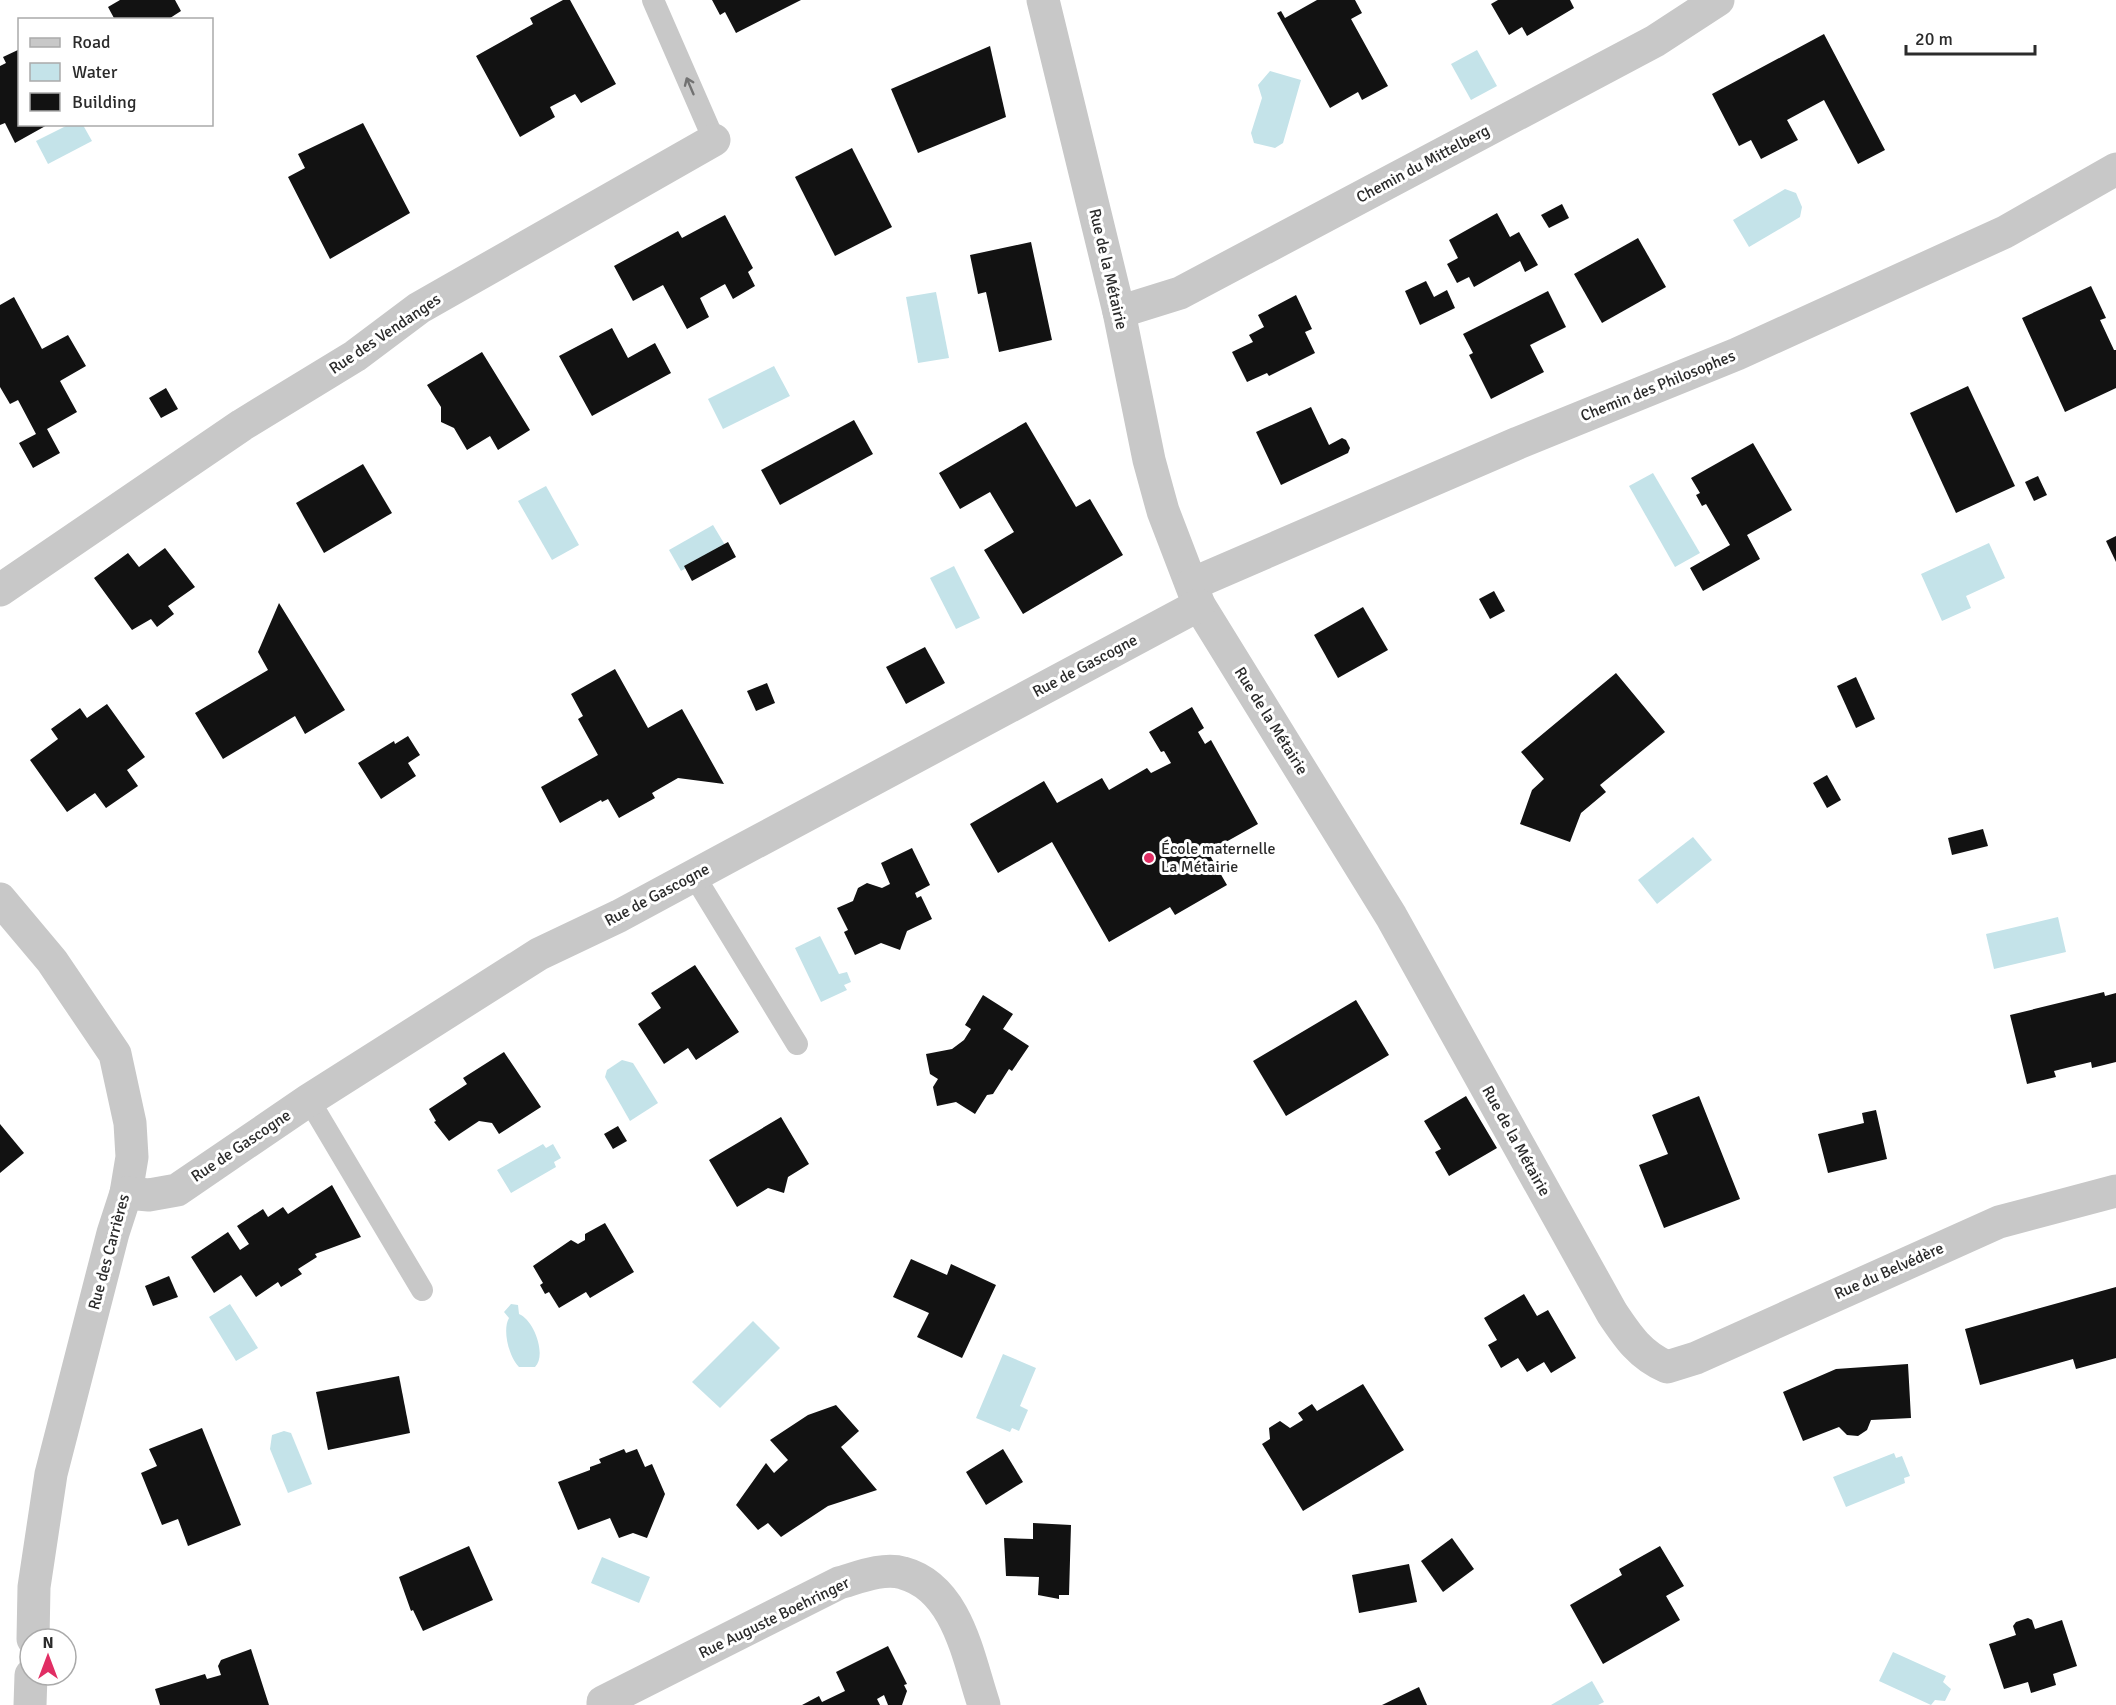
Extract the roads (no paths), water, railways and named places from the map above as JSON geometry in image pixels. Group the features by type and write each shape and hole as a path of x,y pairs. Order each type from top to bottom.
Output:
{"street":[{"name":"Rue de la Métairie","path":"1043,0 1119,312 1149,460 1163,511 1195,595 1391,916 1612,1313 1630,1340 1648,1359 1667,1367"},
{"name":"Chemin du Mittelberg","path":"1119,312 1180,293 1655,40 1719,0"},
{"name":"Rue des Vendanges","path":"0,590 242,425 355,356 419,308 714,140"},
{"name":"Chemin des Philosophes","path":"1195,595 1518,443 1737,354 2005,232 2116,169"},
{"name":"Rue de Gascogne","path":"126,1192 150,1195 177,1190 309,1100 538,954 695,877 1195,595"},
{"name":"Rue des Carrières","path":"0,899 52,961 115,1054 130,1124 132,1157 126,1192 113,1233 51,1474 34,1587 33,1627"},
{"name":"Rue du Belvédère","path":"1667,1367 1696,1358 1999,1222 2116,1191"},
{"name":"Rue Auguste Boehringer","path":"603,1705 603,1702 839,1583 873,1574 902,1572 934,1589 952,1612 984,1705"},
{"path":"30,1705 31,1687"}],"lane":[{"name":"Rue des Vendanges","path":"653,0 714,140"},
{"path":"695,877 797,1044"},
{"path":"309,1100 422,1290"}],"water":[{"path":"1477,50 1497,86 1471,100 1451,64"},
{"path":"1270,71 1301,80 1283,143 1275,148 1254,143 1251,133 1262,98 1258,85"},
{"path":"66,126 84,126 92,141 48,164 36,141"},
{"path":"1785,189 1796,193 1802,207 1800,217 1749,247 1733,220"},
{"path":"936,292 949,358 918,363 906,297"},
{"path":"774,366 790,396 723,429 708,399"},
{"path":"1653,473 1700,553 1675,567 1629,486"},
{"path":"546,486 579,545 552,560 518,501"},
{"path":"713,525 725,545 681,571 669,550"},
{"path":"1989,543 2005,578 1966,596 1971,608 1942,621 1921,574"},
{"path":"954,566 980,618 956,629 930,578"},
{"path":"1693,837 1712,860 1657,904 1638,880"},
{"path":"2058,917 2066,952 1994,969 1986,934"},
{"path":"820,936 839,974 847,972 851,982 844,985 847,990 821,1002 795,948"},
{"path":"622,1060 633,1063 658,1103 630,1121 605,1077 607,1070"},
{"path":"543,1144 546,1148 553,1144 561,1158 554,1162 556,1167 511,1193 497,1170"},
{"path":"230,1304 258,1348 236,1361 209,1317"},
{"path":"511,1304 518,1305 519,1314 530,1323 534,1330 540,1354 535,1367 519,1367 510,1350 506,1336 509,1318 504,1312"},
{"path":"753,1321 780,1348 720,1408 692,1382"},
{"path":"1003,1354 1036,1368 1020,1406 1028,1410 1019,1431 1012,1428 1010,1432 976,1418"},
{"path":"284,1431 291,1433 312,1484 288,1493 270,1449 272,1435"},
{"path":"1894,1453 1896,1458 1902,1456 1910,1476 1904,1478 1905,1483 1846,1507 1833,1477"},
{"path":"602,1557 650,1577 639,1603 591,1583"},
{"path":"1893,1652 1946,1676 1943,1682 1951,1689 1945,1701 1935,1700 1931,1705 1879,1681"},
{"path":"1592,1681 1604,1702 1598,1705 1551,1705"}],"place":[{"name":"École maternelle La Métairie","path":"1149,858"}]}
